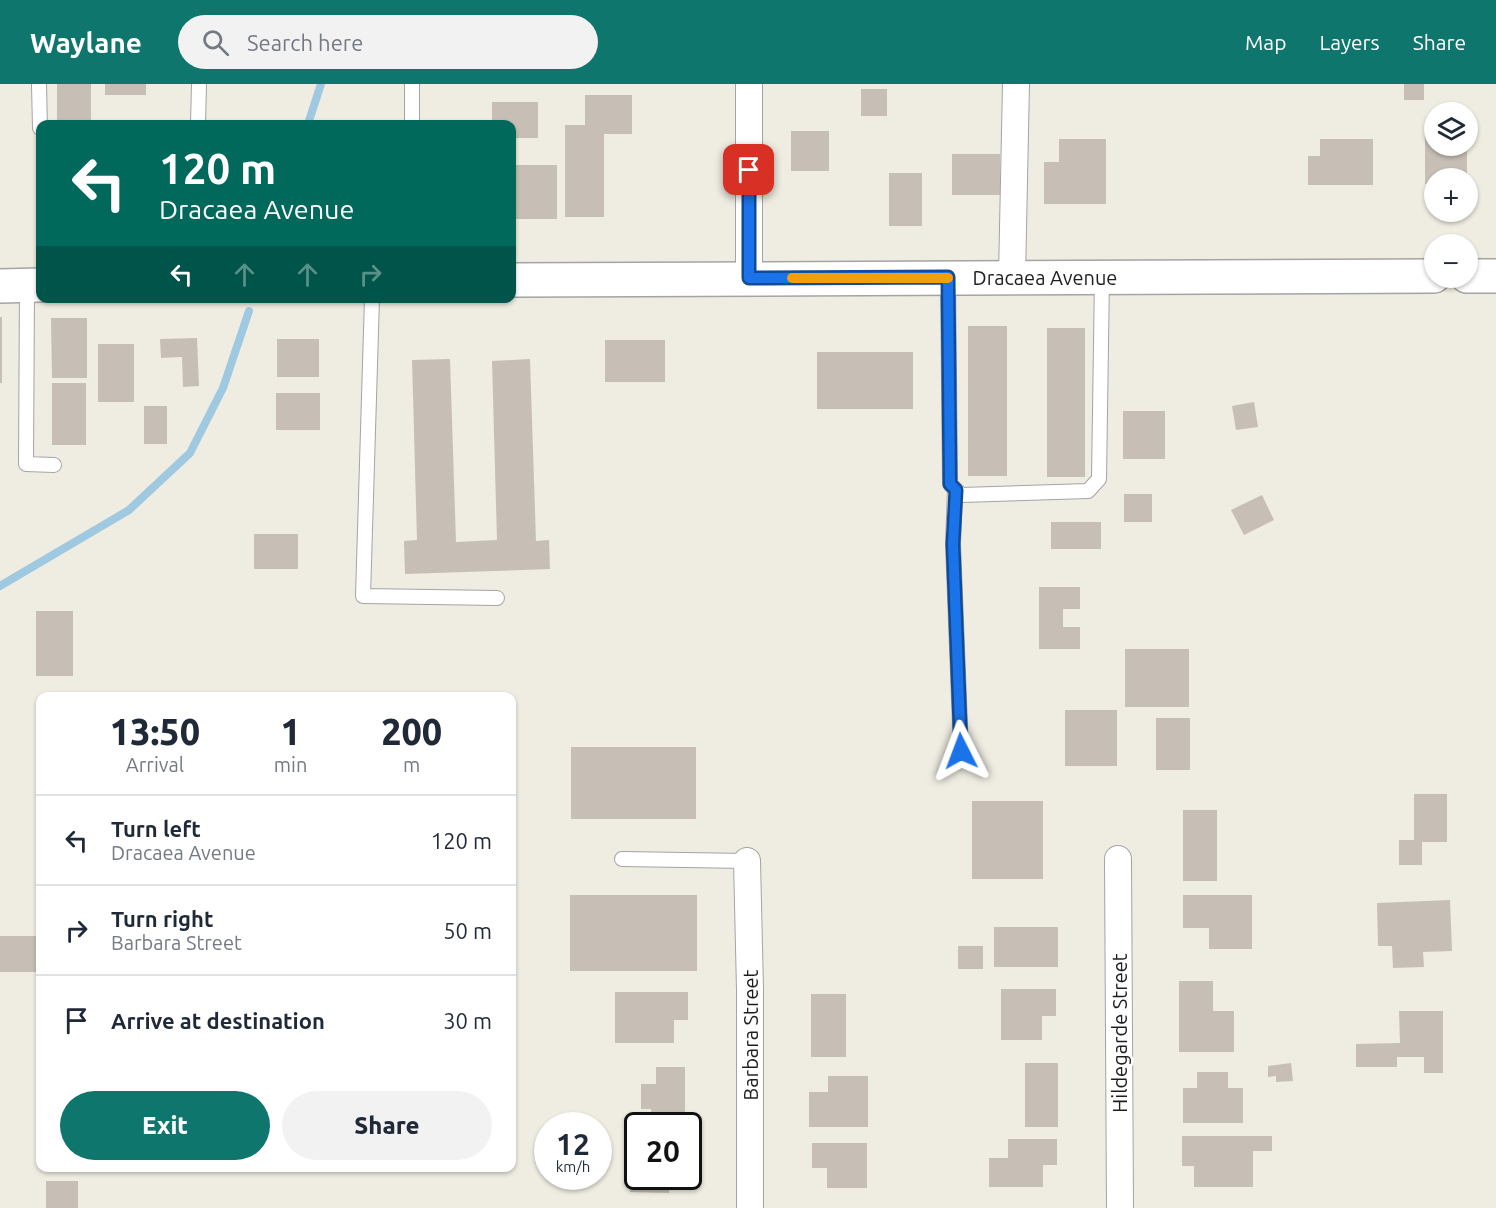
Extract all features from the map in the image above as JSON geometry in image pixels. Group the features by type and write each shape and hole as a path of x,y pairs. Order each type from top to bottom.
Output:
{"street":[{"path":"749,84 749,278"},
{"path":"1012,277 1016,84"},
{"name":"Dracaea Avenue","path":"516,280 1424,276"},
{"path":"1478,276 1496,276"},
{"name":"Hildegarde Street","path":"1118,859 1120,1208"},
{"name":"Barbara Street","path":"747,861 750,990 750,1208"}],"lane":[{"path":"39,84 40,120"},
{"path":"198,120 199,84"},
{"path":"412,84 412,120"},
{"path":"948,277 950,484 961,495 1088,491 1099,478 1102,277"},
{"path":"22,286 26,464 54,465"},
{"path":"372,303 363,597 497,598"},
{"path":"956,490 953,544 961,751"},
{"path":"622,859 747,861"}],"building":[{"path":"57,84 91,84 91,120 57,120"},
{"path":"105,84 146,84 146,95 105,95"},
{"path":"1404,84 1424,84 1424,100 1404,100"},
{"path":"861,89 887,89 887,116 861,116"},
{"path":"585,95 632,95 632,134 604,134 604,217 565,217 565,125 585,125"},
{"path":"492,102 538,102 538,138 516,138 516,120 492,120"},
{"path":"791,131 829,131 829,171 791,171"},
{"path":"1059,139 1106,139 1106,204 1044,204 1044,162 1059,162"},
{"path":"1320,139 1373,139 1373,185 1308,185 1308,156 1320,156"},
{"path":"952,154 1000,154 1000,195 952,195"},
{"path":"1425,156 1467,156 1467,168 1425,168"},
{"path":"516,165 557,165 557,219 516,219"},
{"path":"889,173 922,173 922,226 889,226"},
{"path":"0,317 2,317 2,383 0,383"},
{"path":"51,318 87,318 87,378 52,378"},
{"path":"968,326 1007,326 1007,476 968,476"},
{"path":"1047,328 1085,328 1085,477 1047,477"},
{"path":"197,338 199,386 183,387 182,357 161,358 160,339"},
{"path":"277,339 319,339 319,377 277,377"},
{"path":"605,340 665,340 665,382 605,382"},
{"path":"98,344 134,344 134,402 98,402"},
{"path":"817,352 913,352 913,409 817,409"},
{"path":"450,359 456,542 497,540 492,361 530,359 536,541 549,540 550,569 405,574 404,541 417,540 412,360"},
{"path":"52,383 86,383 86,445 52,445"},
{"path":"276,393 320,393 320,430 276,430"},
{"path":"1254,402 1258,427 1236,430 1232,406"},
{"path":"144,406 167,406 167,444 144,444"},
{"path":"1123,411 1165,411 1165,459 1123,459"},
{"path":"1124,494 1152,494 1152,522 1124,522"},
{"path":"1262,495 1274,520 1244,535 1231,510"},
{"path":"1051,522 1101,522 1101,549 1051,549"},
{"path":"254,534 298,534 298,569 254,569"},
{"path":"1039,587 1080,587 1080,609 1063,609 1063,627 1080,627 1080,649 1039,649"},
{"path":"36,611 73,611 73,676 36,676"},
{"path":"1125,649 1189,649 1189,707 1125,707"},
{"path":"1065,710 1117,710 1117,766 1065,766"},
{"path":"1156,718 1190,718 1190,770 1156,770"},
{"path":"571,747 696,747 696,819 571,819"},
{"path":"1414,794 1447,794 1447,842 1422,842 1422,865 1399,865 1399,840 1414,840"},
{"path":"972,801 1043,801 1043,879 972,879"},
{"path":"1183,810 1217,810 1217,881 1183,881"},
{"path":"570,895 697,895 697,971 570,971"},
{"path":"1183,895 1252,895 1252,949 1209,949 1209,928 1183,928"},
{"path":"1450,900 1452,951 1423,952 1424,967 1393,968 1392,946 1378,946 1377,903"},
{"path":"994,927 1058,927 1058,967 994,967"},
{"path":"0,936 36,936 36,972 0,972"},
{"path":"958,946 983,946 983,969 958,969"},
{"path":"1179,981 1213,981 1213,1011 1234,1011 1234,1052 1179,1052"},
{"path":"1001,989 1056,989 1056,1016 1042,1016 1042,1040 1001,1040"},
{"path":"615,992 688,992 688,1020 674,1020 674,1043 615,1043"},
{"path":"811,994 846,994 846,1057 811,1057"},
{"path":"1399,1011 1443,1011 1443,1073 1424,1073 1424,1057 1397,1057 1397,1067 1356,1067 1356,1044 1400,1043"},
{"path":"1025,1063 1058,1063 1058,1127 1025,1127"},
{"path":"1291,1063 1293,1081 1276,1082 1276,1076 1268,1077 1268,1066"},
{"path":"656,1067 685,1067 685,1112 651,1112 651,1109 641,1109 641,1084 656,1084"},
{"path":"1197,1072 1228,1072 1228,1088 1243,1088 1243,1123 1183,1123 1183,1088 1197,1088"},
{"path":"828,1076 868,1076 868,1127 809,1127 809,1092 828,1092"},
{"path":"1182,1136 1272,1136 1272,1151 1253,1151 1253,1187 1194,1187 1194,1166 1182,1166"},
{"path":"1008,1139 1057,1139 1057,1165 1043,1165 1043,1187 989,1187 989,1158 1008,1158"},
{"path":"812,1143 867,1143 867,1188 827,1188 827,1168 812,1168"},
{"path":"46,1181 78,1181 78,1208 46,1208"},
{"path":"630,1190 669,1190 669,1193 630,1192"}],"waterway":[{"path":"309,120 321,84"},
{"path":"0,586 129,510 190,453 223,388 249,311"}],"slow traffic":[{"path":"792,278 948,278"}],"route":[{"path":"749,170 749,278 948,277 950,484 956,490 953,544 961,751"}]}
